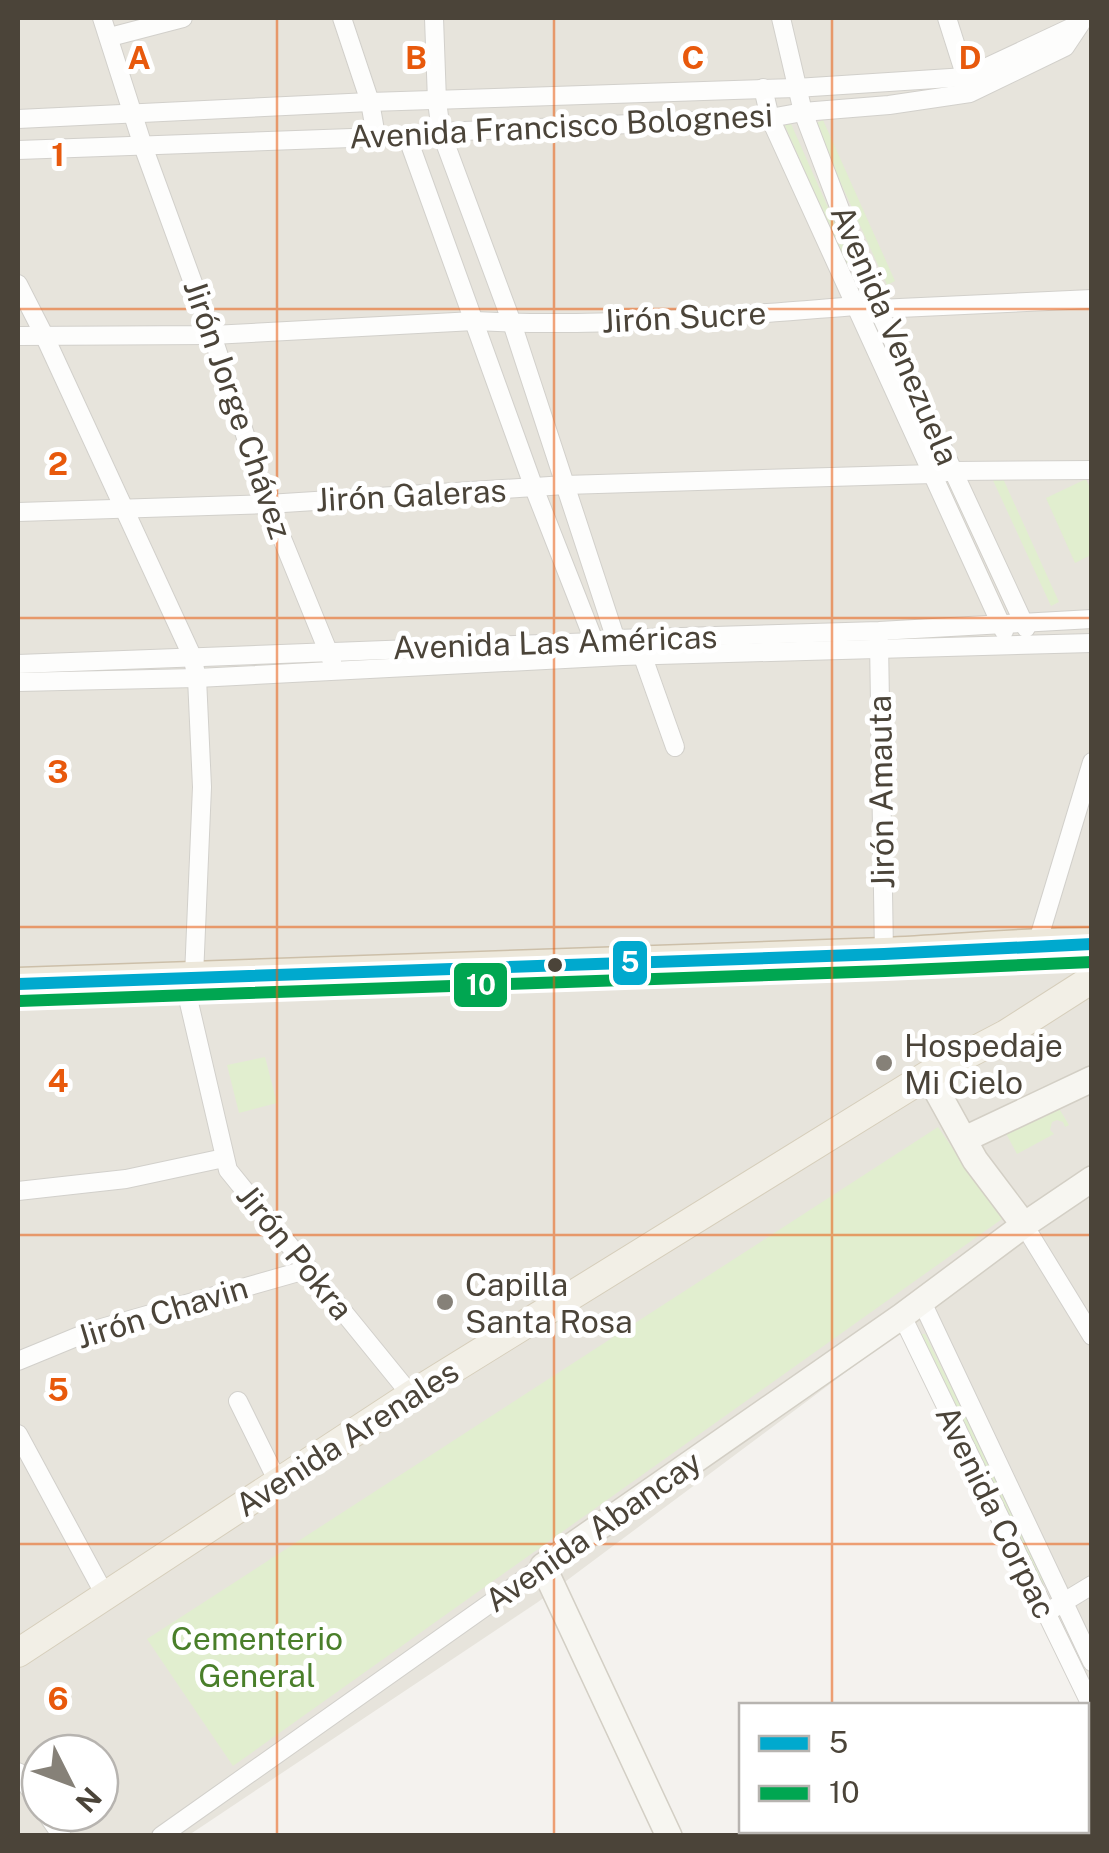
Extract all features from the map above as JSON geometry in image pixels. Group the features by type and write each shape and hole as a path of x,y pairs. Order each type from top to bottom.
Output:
{"highway":[{"path":"18,984 1092,944"}],"main road":[{"name":"Avenida Arenales","path":"18,1653 411,1395 928,1075 990,1043 1092,979"}],"street":[{"name":"Jirón Jorge Chávez","path":"102,18 268,504 336,671"},
{"path":"110,38 184,18"},
{"path":"342,18 370,102 376,136"},
{"path":"434,18 442,132 512,323 619,647"},
{"name":"Avenida Venezuela","path":"781,18 796,88 865,311 1009,644"},
{"path":"948,18 968,85"},
{"name":"Avenida Francisco Bolognesi","path":"18,150 770,118 889,105 968,85 1086,20"},
{"name":"Avenida Francisco Bolognesi","path":"18,120 370,102 968,85"},
{"name":"Avenida Venezuela","path":"763,88 770,118 865,311 953,471 1033,643"},
{"path":"408,136 534,488 597,649"},
{"name":"Jirón Pokra","path":"18,284 192,656 197,678 202,787 189,977 228,1170 411,1395"},
{"name":"Jirón Sucre","path":"18,336 212,334 474,321 680,320 1092,299"},
{"name":"Jirón Galeras","path":"18,512 268,504 565,486 953,471 1092,470"},
{"name":"Avenida Las Américas","path":"619,647 643,656 879,640 1000,622 1092,619"},
{"name":"Avenida Las Américas","path":"18,682 336,671 619,647 879,640 1092,643"},
{"name":"Jirón Amauta","path":"879,640 884,954"},
{"name":"Avenida Las Américas","path":"18,664 330,651 597,649"},
{"path":"643,656 675,747"},
{"path":"1037,944 1092,762"},
{"path":"928,1075 975,1160 1024,1225 1092,1336"},
{"path":"964,1139 1092,1079"},
{"path":"18,1191 126,1180 224,1158"},
{"name":"Avenida Abancay","path":"161,1836 912,1309 1092,1178"},
{"name":"Jirón Chavin","path":"18,1360 91,1331 309,1268"},
{"name":"Avenida Corpac","path":"912,1309 1092,1662"},
{"name":"Avenida Corpac","path":"912,1309 1044,1614 1092,1707"},
{"path":"238,1401 278,1482"},
{"path":"18,1434 105,1595"},
{"path":"543,1566 670,1836"},
{"path":"1044,1614 1092,1585"}],"shaded area":[{"path":"18,18 1091,18 1091,1725 1089,1703 1085,1703 913,1322 538,1602 189,1835 18,1835"}],"green space":[{"path":"788,117 853,264 847,267 782,119"},
{"path":"823,120 895,281 887,285 814,124"},
{"path":"1000,472 1059,602 1051,606 991,476"},
{"path":"1086,479 1091,490 1091,555 1075,563 1046,498"},
{"path":"265,1057 277,1103 239,1113 227,1065"},
{"path":"1055,1102 1069,1125 1052,1122 1050,1130 1054,1134 1017,1154 1002,1126"},
{"name":"Cementerio General","path":"938,1127 1002,1219 233,1766 147,1639"},
{"path":"919,1334 925,1334 1047,1581 1040,1586"}],"transit line":[{"name":"5","path":"18,984 1092,944"},
{"name":"10","path":"19,1001 1092,962"}],"place":[{"name":"Hospedaje Mi Cielo","path":"884,1063"},
{"name":"Capilla Santa Rosa","path":"445,1302"}]}
